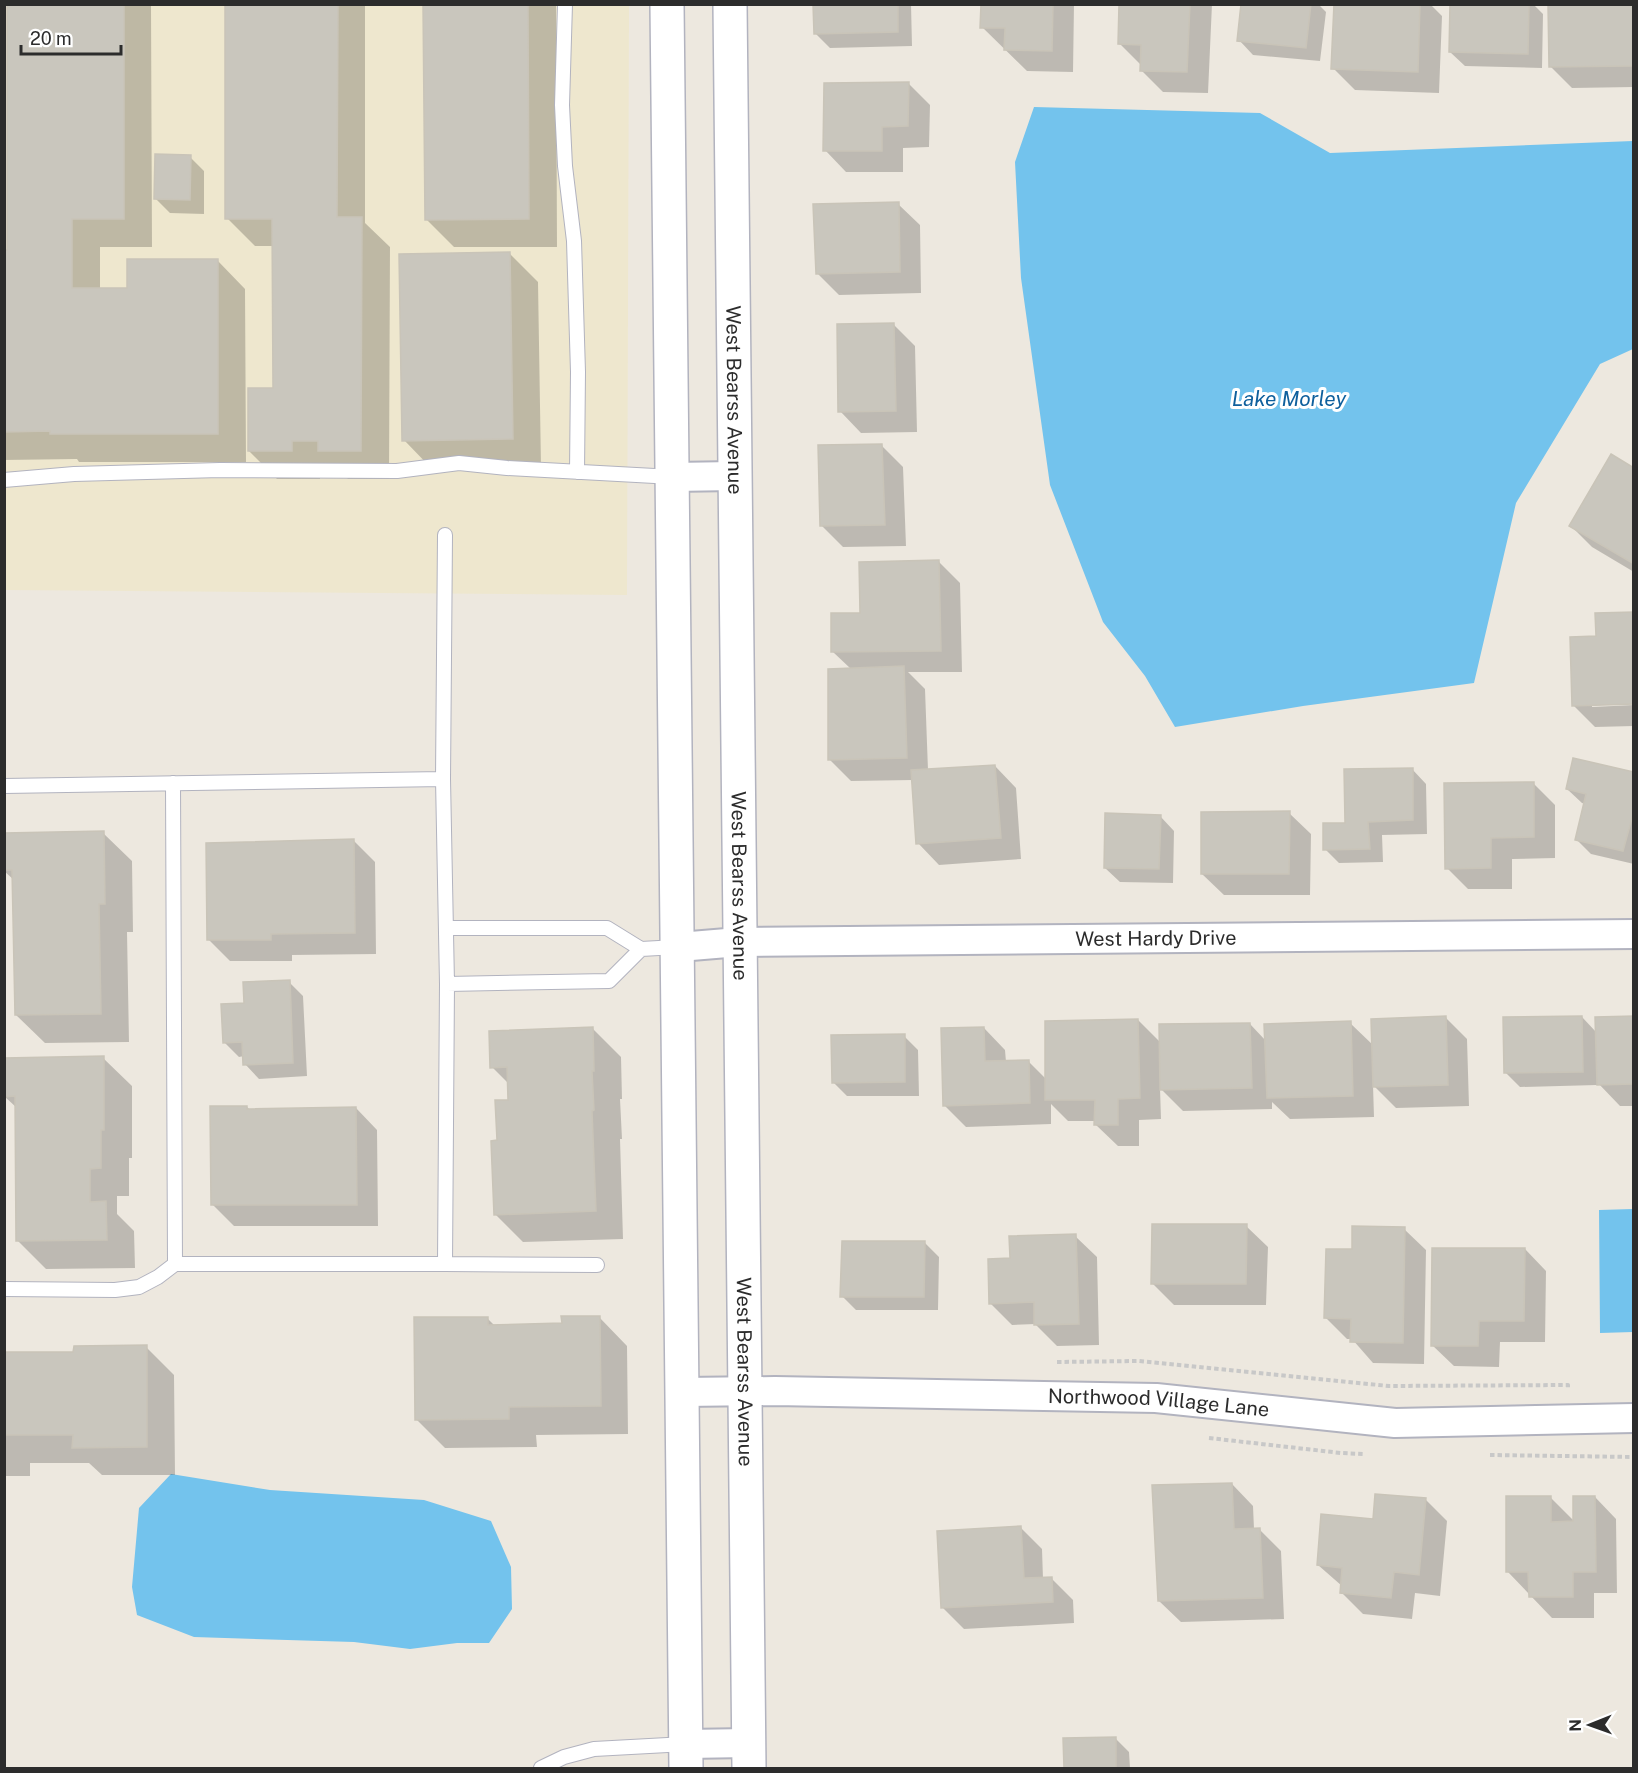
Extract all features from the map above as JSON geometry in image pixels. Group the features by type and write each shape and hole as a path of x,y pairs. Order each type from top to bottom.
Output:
{"main road":[{"path":"667,4 686,1756"},
{"name":"West Bearss Avenue","path":"730,4 748,1756"}],"street":[{"path":"673,477 734,476"},
{"name":"West Hardy Drive","path":"679,947 739,942 1634,934"},
{"name":"Northwood Village Lane","path":"683,1392 1156,1398 1395,1424 1634,1418"},
{"path":"686,1756 748,1756"}],"lane":[{"path":"565,4 562,105 565,166 574,241 578,372 577,471"},
{"path":"4,480 74,474 197,471 397,471 459,463 507,468 673,477"},
{"path":"445,535 443,779 447,984 445,1264"},
{"path":"4,786 443,779"},
{"path":"173,783 175,1264"},
{"path":"446,928 607,927 640,949 679,947"},
{"path":"447,984 609,981 640,949"},
{"path":"4,1289 115,1290 139,1287 158,1277 175,1264 597,1265"},
{"path":"541,1768 564,1757 594,1749 686,1756"}],"path":[{"path":"1046,1362 1139,1361 1389,1386 1568,1385 1569,1420"}],"shaded area":[{"path":"5,5 629,5 627,595 5,590"}],"water":[{"name":"Lake Morley","path":"1034,107 1260,113 1330,153 1633,141 1633,349 1600,364 1516,503 1474,683 1303,706 1175,727 1145,676 1103,622 1050,485 1021,278 1015,162"},
{"path":"1633,1209 1633,1332 1600,1333 1599,1210"},
{"path":"171,1474 270,1490 424,1500 491,1521 511,1567 512,1609 489,1643 457,1643 410,1649 354,1642 194,1637 137,1615 132,1587 139,1508"}],"building":[{"path":"7,4 124,4 124,219 72,219 72,288 127,288 127,259 218,259 218,434 4,432"},
{"path":"225,4 338,4 337,217 362,217 361,451 318,451 318,441 292,441 292,451 248,451 248,388 273,388 272,219 225,219"},
{"path":"423,4 528,4 529,219 425,220"},
{"path":"813,4 898,4 898,32 814,34"},
{"path":"981,4 1053,4 1052,51 1004,50 1005,28 980,28"},
{"path":"1119,4 1190,4 1187,72 1140,71 1141,45 1118,44"},
{"path":"1241,4 1311,4 1306,48 1237,41"},
{"path":"1334,4 1420,4 1418,72 1331,69"},
{"path":"1450,4 1529,4 1528,54 1449,52"},
{"path":"1548,4 1634,4 1634,66 1549,67"},
{"path":"909,82 908,126 882,127 882,151 823,151 824,83"},
{"path":"155,154 191,155 190,200 154,199"},
{"path":"899,202 900,272 816,274 813,204"},
{"path":"510,252 513,439 402,441 399,254"},
{"path":"894,323 896,411 838,412 837,324"},
{"path":"882,444 885,525 820,526 818,445"},
{"path":"1611,454 1634,468 1634,564 1569,526"},
{"path":"939,560 941,651 831,652 831,613 860,613 859,562"},
{"path":"1634,612 1634,704 1572,706 1570,637 1596,636 1595,613"},
{"path":"904,666 907,758 828,760 828,669"},
{"path":"1573,758 1634,772 1634,811 1623,851 1575,840 1586,794 1566,789"},
{"path":"995,765 1001,838 916,844 911,770"},
{"path":"1413,768 1413,820 1368,822 1370,849 1323,850 1323,823 1345,823 1344,769"},
{"path":"1534,782 1534,837 1491,838 1491,868 1445,869 1444,783"},
{"path":"1290,811 1289,874 1201,874 1201,812"},
{"path":"1105,813 1161,815 1159,869 1104,868"},
{"path":"104,831 105,904 99,904 101,1014 15,1015 12,870 4,870 4,833"},
{"path":"354,839 355,933 271,934 271,940 207,940 206,843"},
{"path":"290,980 293,1063 243,1065 242,1042 223,1043 221,1004 244,1003 243,982"},
{"path":"1446,1016 1448,1085 1373,1087 1371,1019"},
{"path":"1582,1016 1583,1072 1504,1073 1503,1017"},
{"path":"1634,1016 1634,1084 1597,1085 1595,1017"},
{"path":"1138,1019 1140,1098 1118,1099 1118,1125 1094,1125 1095,1100 1045,1100 1045,1021"},
{"path":"1351,1021 1353,1096 1267,1098 1264,1024"},
{"path":"1250,1023 1252,1088 1160,1090 1159,1024"},
{"path":"593,1027 594,1110 592,1111 596,1211 494,1215 491,1141 497,1140 495,1100 508,1100 507,1067 490,1068 489,1031"},
{"path":"984,1027 985,1061 1029,1060 1030,1103 943,1106 941,1028"},
{"path":"905,1034 905,1082 832,1083 831,1035"},
{"path":"104,1056 104,1130 101,1130 101,1168 90,1169 90,1202 106,1201 107,1240 16,1241 15,1096 4,1097 4,1058"},
{"path":"210,1106 247,1106 247,1109 356,1107 357,1205 211,1205"},
{"path":"1152,1224 1247,1224 1246,1284 1151,1284"},
{"path":"1352,1226 1405,1227 1403,1343 1350,1342 1351,1319 1324,1318 1326,1249 1352,1249"},
{"path":"1076,1234 1079,1324 1034,1325 1034,1302 989,1304 988,1259 1010,1258 1009,1236"},
{"path":"842,1241 925,1241 924,1297 840,1297"},
{"path":"1432,1248 1525,1248 1524,1321 1479,1321 1478,1346 1431,1346"},
{"path":"561,1316 600,1316 601,1406 509,1407 509,1419 415,1420 414,1317 488,1317 488,1325 562,1323"},
{"path":"147,1345 147,1447 72,1448 73,1435 4,1435 4,1352 73,1352 74,1346"},
{"path":"1232,1483 1234,1529 1260,1528 1263,1598 1158,1601 1152,1485"},
{"path":"1375,1494 1426,1498 1419,1575 1394,1572 1391,1598 1340,1593 1342,1568 1317,1565 1321,1514 1373,1519"},
{"path":"1506,1496 1551,1496 1551,1522 1573,1521 1573,1496 1595,1496 1596,1572 1573,1572 1573,1597 1529,1597 1528,1572 1506,1572"},
{"path":"1021,1526 1024,1578 1052,1577 1053,1602 941,1608 937,1531"},
{"path":"1116,1737 1116,1768 1064,1768 1063,1738"}]}
